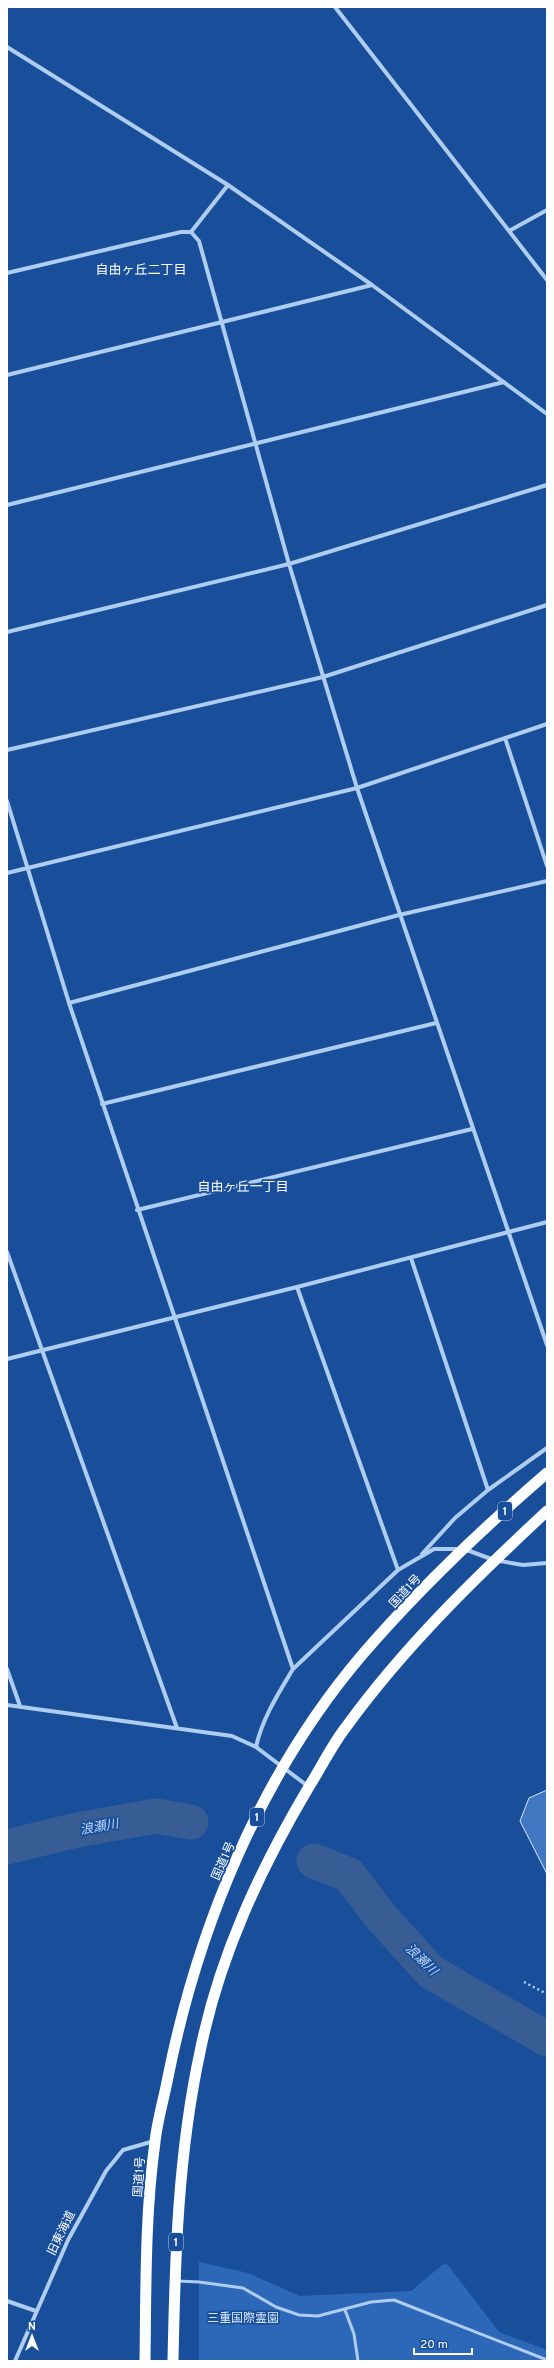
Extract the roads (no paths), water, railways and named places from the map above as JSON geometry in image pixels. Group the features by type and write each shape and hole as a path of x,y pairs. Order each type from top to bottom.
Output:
{"highway":[{"name":"国道1号","path":"145,2361 147,2262 155,2141 174,2045 197,1963 225,1888 261,1808 282,1768 361,1656 464,1549 547,1473"},
{"name":"1","path":"173,2361 177,2226 187,2123 200,2051 220,1973 263,1869 309,1787 345,1728 405,1653 494,1560 547,1511"}],"street":[{"path":"335,7 547,280"},
{"path":"7,47 228,185 372,286 547,414"},
{"path":"191,232 228,185"},
{"path":"509,231 547,210"},
{"path":"7,273 181,232 191,232 199,241 289,564 356,788 547,1345"},
{"path":"7,375 372,286"},
{"path":"7,504 504,382"},
{"path":"7,632 289,564 547,485"},
{"path":"7,750 323,677 547,605"},
{"path":"7,873 356,788 547,724"},
{"path":"505,738 547,866"},
{"path":"7,800 69,1003 102,1104 293,1669"},
{"path":"69,1003 399,915 547,881"},
{"path":"102,1104 436,1023"},
{"path":"137,1210 472,1129"},
{"path":"7,1358 297,1287 547,1222"},
{"path":"7,1252 177,1728"},
{"path":"411,1258 488,1490"},
{"path":"297,1287 398,1570"},
{"path":"419,1557 455,1518 488,1490 547,1448"},
{"path":"256,1747 259,1733 266,1718 293,1669 398,1570 434,1549 464,1549 494,1560 523,1564 547,1563"},
{"path":"7,1669 20,1706"},
{"path":"7,1705 232,1736 256,1747 309,1787"},
{"name":"旧東海道","path":"16,2361 36,2311 68,2240 106,2171 123,2150 155,2141"},
{"path":"7,2301 36,2311"}],"lane":[{"path":"175,2281 199,2282 243,2288 276,2307 299,2316 318,2316 371,2302 394,2300 547,2360"},
{"path":"345,2310 354,2334 358,2361"}],"waterway":[{"name":"浪瀬川","path":"7,1847 77,1830 156,1816 191,1822"},
{"name":"浪瀬川","path":"314,1861 349,1875 381,1917 431,1972 547,2039"}],"district":[{"name":"自由ヶ丘二丁目","path":"141,269"},
{"name":"自由ヶ丘一丁目","path":"243,1186"}],"park label":[{"name":"三重国際霊園","path":"243,2318"}]}
